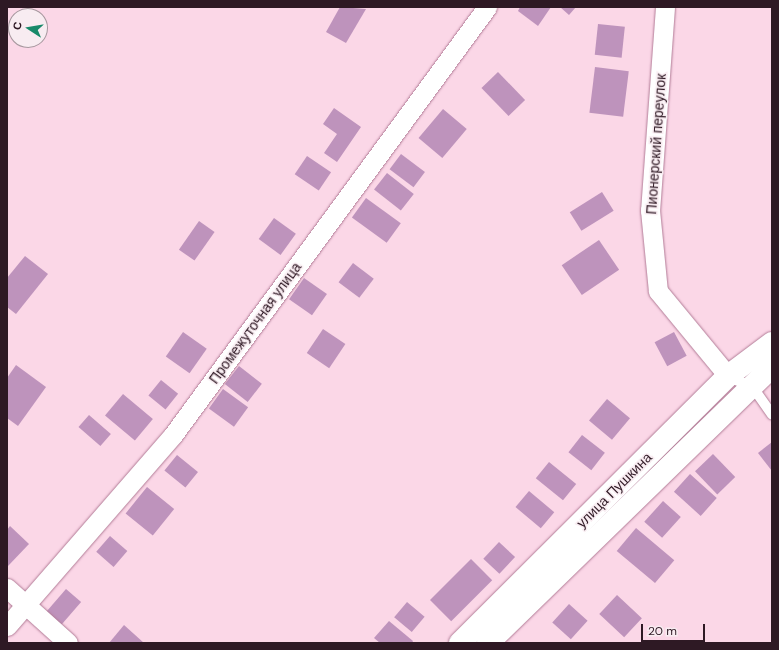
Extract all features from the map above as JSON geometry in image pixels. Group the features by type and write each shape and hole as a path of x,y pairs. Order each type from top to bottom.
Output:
{"street":[{"name":"Промежуточная улица","path":"7,626 173,435 487,7"},
{"name":"Пионерский переулок","path":"665,7 650,210 658,292 728,376"},
{"name":"улица Пушкина","path":"460,643 728,376 772,343"},
{"name":"улица Пушкина","path":"488,643 772,366"},
{"path":"7,588 68,643"}],"lane":[{"path":"728,376 752,386 772,416"}],"building":[{"path":"340,7 366,9 346,43 326,32"},
{"path":"520,7 551,7 538,26 518,11"},
{"path":"560,7 576,7 569,15"},
{"path":"598,24 625,27 622,58 595,55"},
{"path":"595,67 629,71 623,117 589,113"},
{"path":"498,72 525,100 509,116 481,88"},
{"path":"334,108 361,127 337,162 324,153 337,134 323,124"},
{"path":"443,109 467,129 442,158 419,138"},
{"path":"401,154 425,172 414,187 390,169"},
{"path":"307,156 331,172 319,190 295,174"},
{"path":"387,173 414,194 401,210 374,190"},
{"path":"602,192 614,211 581,231 570,212"},
{"path":"366,198 401,223 387,243 352,217"},
{"path":"274,218 296,234 281,255 259,239"},
{"path":"199,221 215,232 194,261 179,250"},
{"path":"599,240 619,270 582,295 562,265"},
{"path":"25,256 48,274 16,314 7,307 7,278"},
{"path":"353,263 374,279 359,298 339,282"},
{"path":"304,278 327,294 312,315 289,299"},
{"path":"323,329 345,344 329,368 307,353"},
{"path":"183,332 207,349 190,373 166,357"},
{"path":"674,332 687,356 667,366 655,342"},
{"path":"16,365 46,387 18,426 7,418 7,378"},
{"path":"239,366 262,384 248,402 225,384"},
{"path":"161,380 178,394 166,409 148,396"},
{"path":"223,389 248,407 234,427 209,408"},
{"path":"123,394 153,419 135,441 105,415"},
{"path":"607,399 630,418 612,440 589,420"},
{"path":"89,415 111,434 100,446 79,427"},
{"path":"582,435 605,453 591,470 568,452"},
{"path":"772,442 772,471 758,453"},
{"path":"713,454 735,477 717,494 695,471"},
{"path":"177,455 198,472 185,488 164,471"},
{"path":"549,462 576,484 563,500 536,478"},
{"path":"690,474 717,498 701,516 674,492"},
{"path":"147,487 174,509 153,535 126,513"},
{"path":"529,491 554,512 541,528 516,507"},
{"path":"663,501 681,517 662,538 644,522"},
{"path":"10,526 29,544 8,566 7,530"},
{"path":"636,528 674,560 655,583 617,551"},
{"path":"110,536 127,551 114,567 96,552"},
{"path":"499,542 515,557 499,574 483,559"},
{"path":"471,559 492,580 451,621 430,600"},
{"path":"66,589 81,602 61,625 46,612"},
{"path":"617,595 642,618 624,637 599,614"},
{"path":"407,602 425,617 412,632 394,617"},
{"path":"569,604 588,621 571,639 552,623"},
{"path":"389,621 413,641 412,643 380,643 374,638"},
{"path":"124,625 144,643 109,643"}]}
